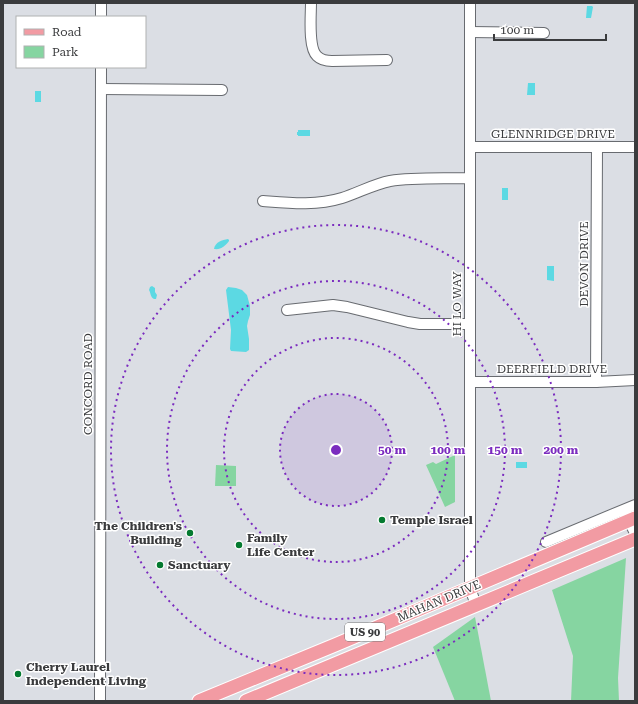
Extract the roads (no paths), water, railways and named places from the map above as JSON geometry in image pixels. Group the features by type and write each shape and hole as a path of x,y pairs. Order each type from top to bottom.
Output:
{"main road":[{"name":"MAHAN DRIVE","path":"204,700 470,588 629,516"},
{"name":"MAHAN DRIVE","path":"246,701 635,539"},
{"path":"335,645 344,660"}],"street":[{"path":"101,3 101,16"},
{"path":"311,3 311,44 317,57 332,61 387,60"},
{"name":"HI LO WAY","path":"470,3 470,588 476,605"},
{"path":"470,32 544,33"},
{"name":"CONCORD ROAD","path":"100,701 101,68"},
{"path":"101,89 222,90"},
{"name":"GLENNRIDGE DRIVE","path":"470,147 635,147"},
{"name":"DEVON DRIVE","path":"596,382 597,147"},
{"path":"263,201 302,204 320,202 340,199 389,181 403,179 470,178"},
{"path":"287,310 332,305 347,307 420,324 470,324"},
{"name":"DEERFIELD DRIVE","path":"470,382 596,382 635,380"},
{"path":"546,542 629,516 635,505"},
{"path":"629,516 635,533"}],"water":[{"path":"587,6 593,7 591,18 586,18"},
{"path":"528,83 535,83 535,95 527,95"},
{"path":"35,91 41,91 41,102 35,102"},
{"path":"298,130 310,130 310,136 298,136"},
{"path":"502,188 508,188 508,200 502,200"},
{"path":"228,239 229,241 223,247 214,249 217,243"},
{"path":"547,266 554,266 554,281 547,280"},
{"path":"152,286 155,288 157,295 156,299 152,297 149,290"},
{"path":"228,287 242,290 247,295 250,306 250,315 247,326 249,350 246,352 231,351 230,349 231,330 226,290"},
{"path":"516,462 527,462 527,468 516,468"}],"place":[{"name":"Temple Israel","path":"382,520"},
{"name":"The Children's Building","path":"190,533"},
{"name":"Family Life Center","path":"239,545"},
{"name":"Sanctuary","path":"160,565"},
{"name":"Cherry Laurel Independent Living","path":"18,674"}]}
